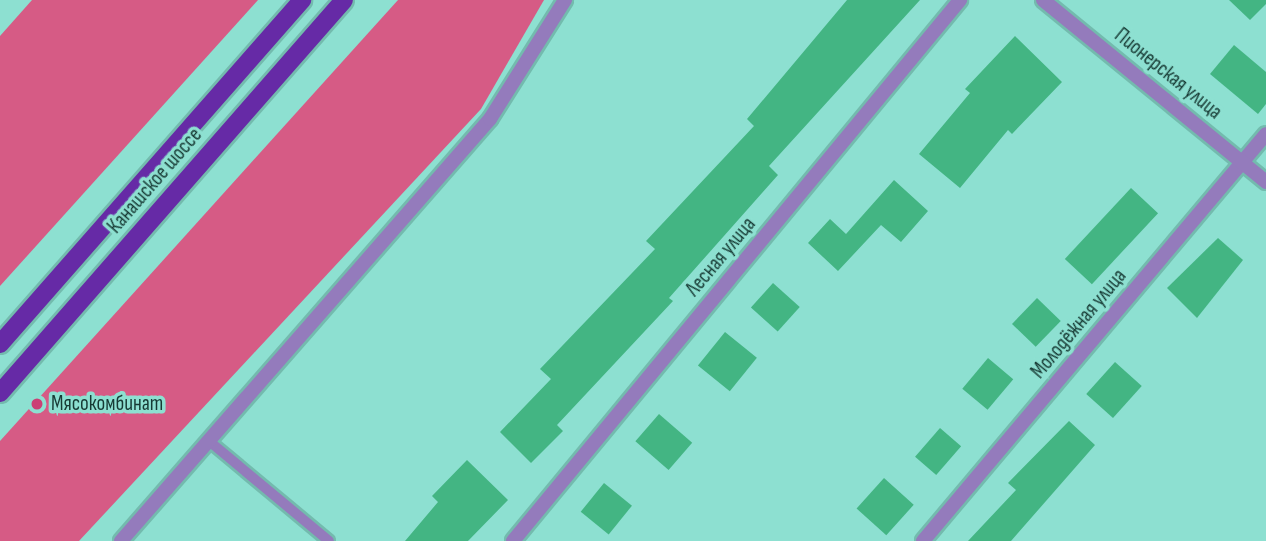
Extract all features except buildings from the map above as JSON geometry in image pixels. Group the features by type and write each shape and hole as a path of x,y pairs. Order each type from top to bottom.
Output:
{"main road":[{"name":"Канашское шоссе","path":"0,344 302,0"},
{"name":"Канашское шоссе","path":"0,393 344,0"}],"street":[{"path":"121,541 490,119 565,0"},
{"name":"Лесная улица","path":"513,541 960,0"},
{"name":"Пионерская улица","path":"1043,0 1266,183"},
{"name":"Молодёжная улица","path":"923,541 1266,134"}],"lane":[{"path":"209,440 329,541"}],"shaded area":[{"path":"32,0 258,0 0,286 0,36"},
{"path":"398,0 544,0 481,109 79,541 0,541 0,441"}],"place":[{"name":"Мясокомбинат","path":"37,404"}]}
